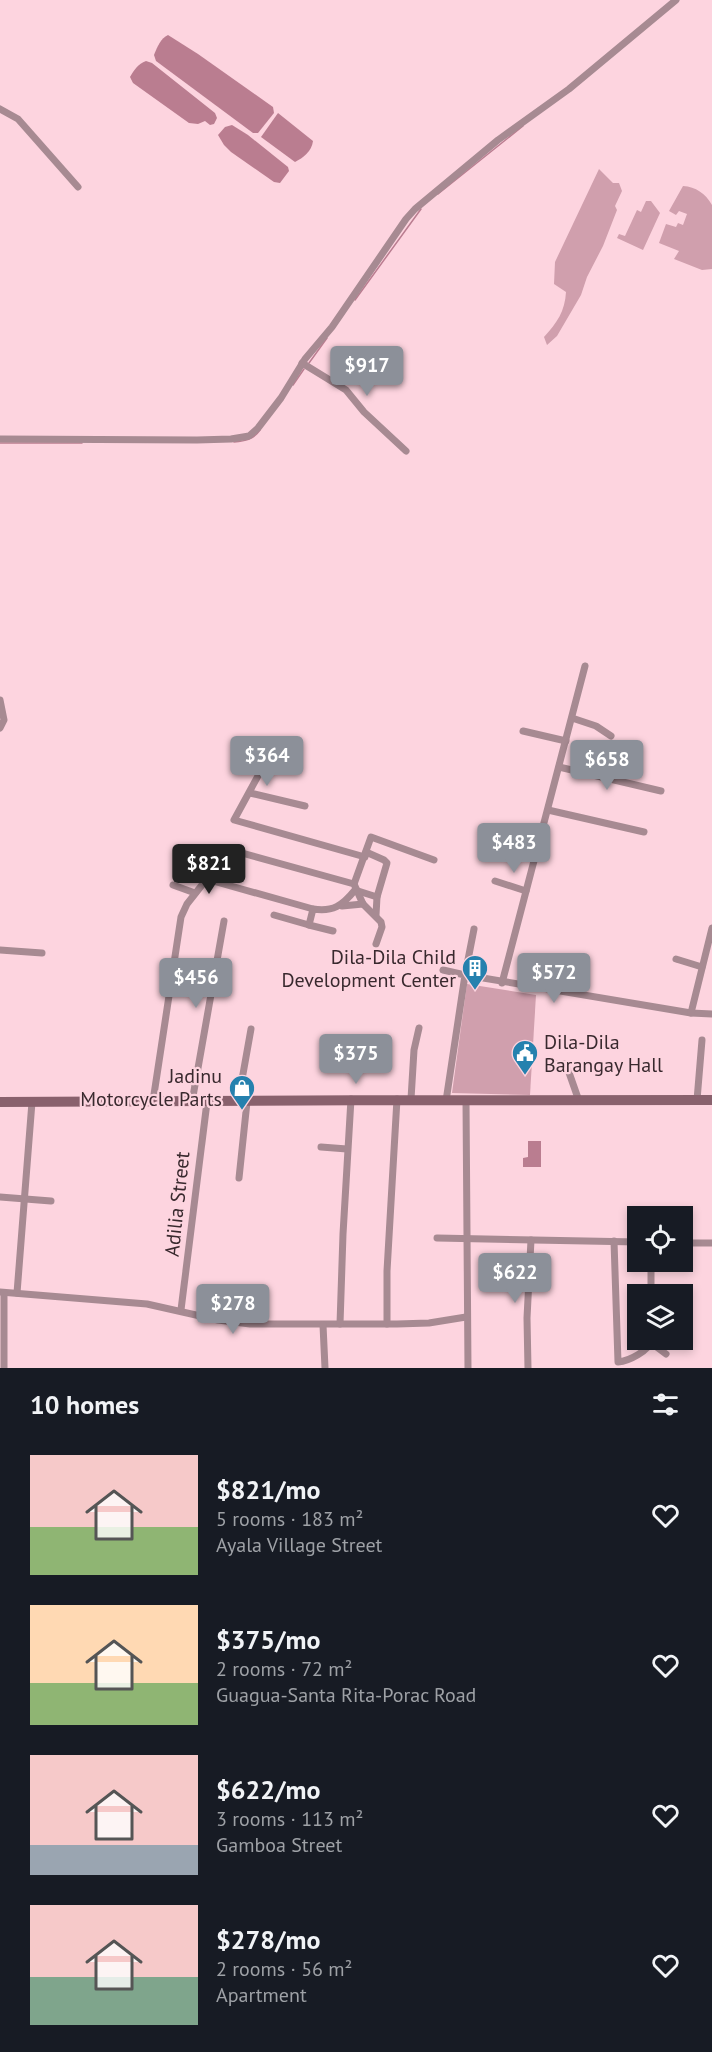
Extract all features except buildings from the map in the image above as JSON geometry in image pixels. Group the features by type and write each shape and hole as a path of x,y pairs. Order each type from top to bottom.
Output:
{"main road":[{"path":"0,1102 243,1102 351,1099 712,1100"}],"street":[{"path":"0,439 243,438 258,428 290,386 415,209 498,140 569,88 676,0"},
{"path":"0,110 18,119 78,187"},
{"path":"305,365 346,390 364,412 406,451"},
{"path":"502,983 585,666"},
{"path":"0,700 4,720 0,728"},
{"path":"572,718 596,726 611,736"},
{"path":"523,731 566,741"},
{"path":"278,741 234,820 384,860 387,863 377,897 376,915"},
{"path":"559,767 662,791"},
{"path":"250,793 304,806"},
{"path":"548,810 644,832"},
{"path":"206,879 313,909 328,911 347,900 355,887 371,837 434,860"},
{"path":"153,1101 181,916 206,879 219,853 227,849 355,887 377,897"},
{"path":"495,881 526,891"},
{"path":"173,885 195,893"},
{"path":"355,887 363,904 376,915 382,924 376,944"},
{"path":"338,906 363,904"},
{"path":"309,925 313,909"},
{"path":"274,915 333,931"},
{"path":"192,1102 224,921"},
{"path":"691,1013 712,928"},
{"path":"446,1101 474,930"},
{"path":"0,950 42,953"},
{"path":"676,959 702,967"},
{"path":"443,970 502,983 691,1013 712,1014"},
{"path":"411,1099 414,1050 419,1028"},
{"path":"239,1178 243,1102 251,1029"},
{"path":"697,1100 702,1040"},
{"path":"549,1067 554,1064 566,1064 579,1101"},
{"path":"340,1324 351,1099"},
{"path":"387,1324 387,1271 397,1100"},
{"path":"466,1101 468,1368"},
{"path":"17,1293 32,1102"},
{"name":"Adilia Street","path":"181,1310 207,1102"},
{"path":"321,1147 347,1149"},
{"path":"0,1197 51,1201"},
{"path":"437,1238 627,1242"},
{"path":"528,1368 527,1318 531,1240"},
{"path":"614,1241 618,1362 623,1362 645,1350"},
{"path":"693,1243 712,1243"},
{"path":"4,1368 2,1292 147,1304 237,1323 323,1325 429,1323 466,1317"},
{"path":"323,1325 325,1368"},
{"path":"661,1350 666,1354"}],"shaded area":[{"path":"168,35 273,107 274,113 258,133 253,133 156,61 154,55 156,49"},
{"path":"146,61 152,63 215,113 217,118 214,124 210,125 205,121 198,124 189,123 133,83 130,77 138,66"},
{"path":"278,113 313,141 307,154 295,162 261,137"},
{"path":"232,125 288,167 289,171 280,183 274,182 224,145 218,135 225,127"},
{"path":"599,169 613,183 619,183 622,191 615,206 617,210 581,295 557,336 547,345 544,337 560,316 566,292 554,284 555,262"},
{"path":"683,186 700,191 712,205 712,269 702,270 674,259 679,251 659,243 666,224 676,227 678,223 683,225 687,214 679,211 676,215 669,211"},
{"path":"646,201 651,201 660,213 643,250 617,238 619,234 625,236 637,210 641,212"},
{"path":"467,984 536,995 530,1095 452,1093"},
{"path":"528,1141 541,1141 541,1167 523,1167 523,1158 528,1157"}],"waterway":[{"path":"438,194 523,126"},
{"path":"355,300 421,209"},
{"path":"309,363 327,338"},
{"path":"293,385 304,369"},
{"path":"234,442 255,436 260,430"},
{"path":"0,443 82,443"}],"place":[{"name":"Dila-Dila Child Development Center","path":"475,991"},
{"name":"Dila-Dila Barangay Hall","path":"525,1076"},
{"name":"Jadinu Motorcycle Parts","path":"242,1111"}]}
